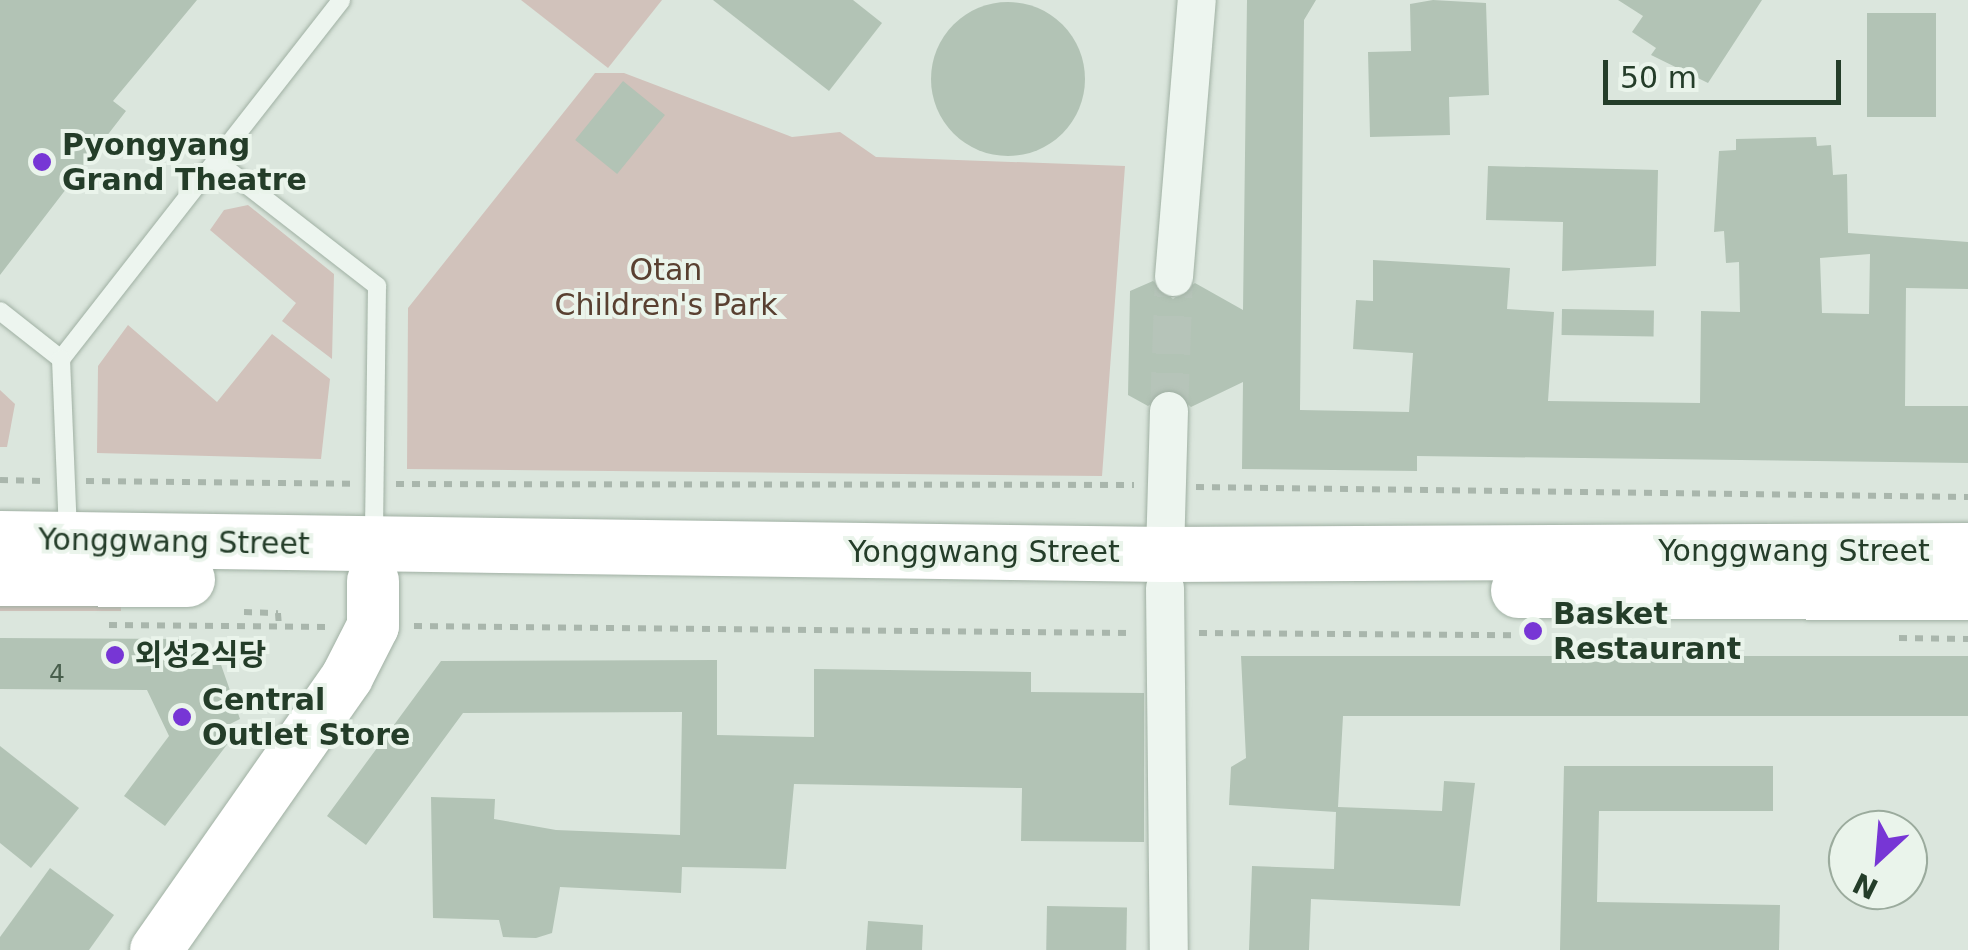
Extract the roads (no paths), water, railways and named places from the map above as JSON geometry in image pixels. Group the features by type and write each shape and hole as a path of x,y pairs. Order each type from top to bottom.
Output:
{"main road":[{"name":"Yonggwang Street","path":"0,538 68,539 373,585"},
{"name":"Yonggwang Street","path":"1165,592 1968,550"},
{"name":"Yonggwang Street","path":"0,578 1165,592 1968,592"},
{"path":"156,950 264,802 373,585"}],"street":[{"path":"1174,277 1197,0"},
{"path":"1169,411 1165,592 1169,950"}],"lane":[{"path":"68,539 61,359 341,0"},
{"path":"216,162 377,286 373,585"},
{"path":"0,311 61,359"}],"tunnel":[{"path":"1169,411 1174,277"}],"place":[{"name":"Pyongyang Grand Theatre","path":"42,162"},
{"name":"Basket Restaurant","path":"1533,631"},
{"name":"외성2식당","path":"115,655"},
{"name":"Central Outlet Store","path":"182,717"}],"park label":[{"name":"Otan Children's Park","path":"666,287"}]}
